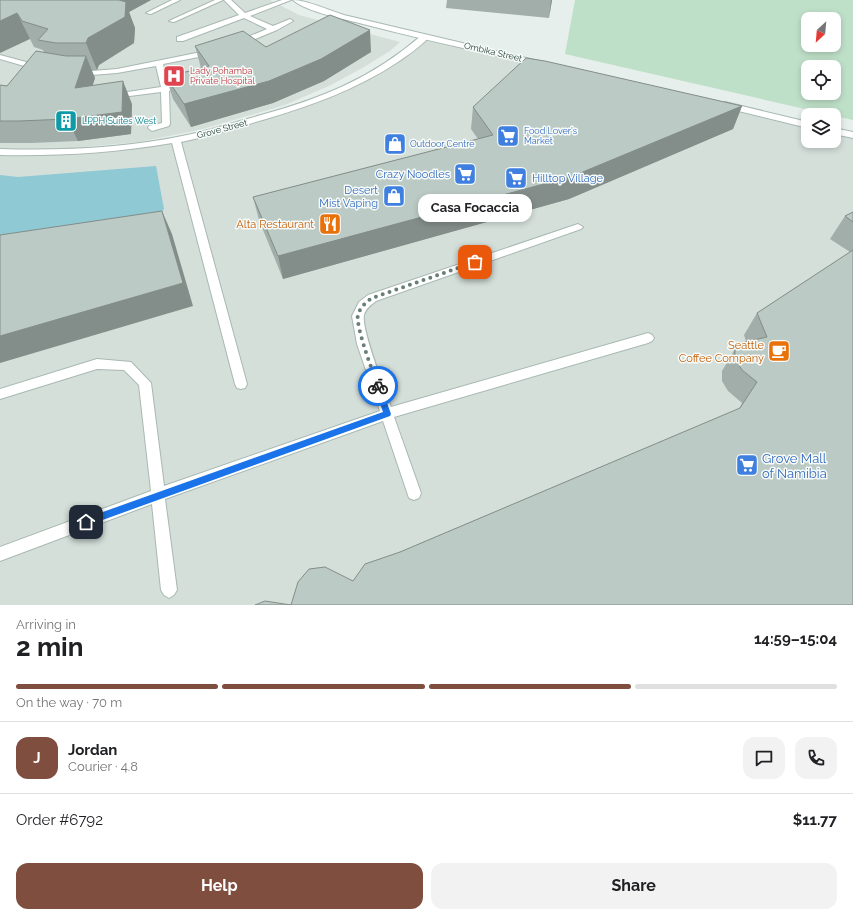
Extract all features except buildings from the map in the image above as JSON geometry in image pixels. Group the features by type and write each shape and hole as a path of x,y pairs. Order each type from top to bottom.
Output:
{"street":[{"name":"Ombika Street","path":"297,0 307,6 325,12 425,37 546,64"},
{"path":"716,103 801,123"},
{"path":"841,132 853,135"}],"lane":[{"path":"149,13 177,0"},
{"path":"172,21 220,0"},
{"path":"227,0 235,10 244,17 275,29"},
{"path":"180,39 288,0"},
{"path":"230,46 275,29 290,21"},
{"name":"Grove Street","path":"0,152 34,153 121,148 176,140 216,131 320,100 374,72 410,50 425,37"},
{"path":"69,73 77,74 117,71 218,50"},
{"path":"0,57 47,70"},
{"path":"160,63 165,89 166,124"},
{"path":"105,96 134,94 180,86"},
{"path":"152,128 166,124 176,125"},
{"path":"176,140 241,384"},
{"path":"414,493 363,344 358,316 363,305 372,298 578,227"},
{"path":"0,554 158,495 387,414 648,338"},
{"path":"0,394 97,364 127,365 145,383 169,590"}],"shaded area":[{"name":"Lady Pohamba Private Hospital","path":"0,0 270,0 299,15 400,42 390,51 331,85 285,105 199,130 139,142 60,149 0,151"},
{"path":"425,37 801,123 801,148 841,148 841,132 853,135 853,605 0,605 0,152 34,153 176,140 320,100 374,72"}],"green space":[{"path":"575,0 853,0 853,120 841,117 841,108 801,108 565,54"}],"water":[{"path":"156,166 164,209 146,228 0,253 0,175 18,177"}],"way so far":[{"path":"378,386 363,344 358,316 363,305 372,298 475,262"}],"place":[{"name":"Lady Pohamba Private Hospital","path":"174,76"},
{"name":"LPPH Suites West","path":"66,121"},
{"name":"Food Lover's Market","path":"508,136"},
{"name":"Outdoor Centre","path":"395,144"},
{"name":"Crazy Noodles","path":"465,174"},
{"name":"Hilltop Village","path":"516,178"},
{"name":"Desert Mist Vaping","path":"394,196"},
{"name":"Alta Restaurant","path":"330,224"},
{"name":"Casa Focaccia","path":"475,262"},
{"name":"Seattle Coffee Company","path":"779,351"},
{"name":"Grove Mall of Namibia","path":"747,465"}],"route":[{"path":"86,522 387,414 378,386"}]}
